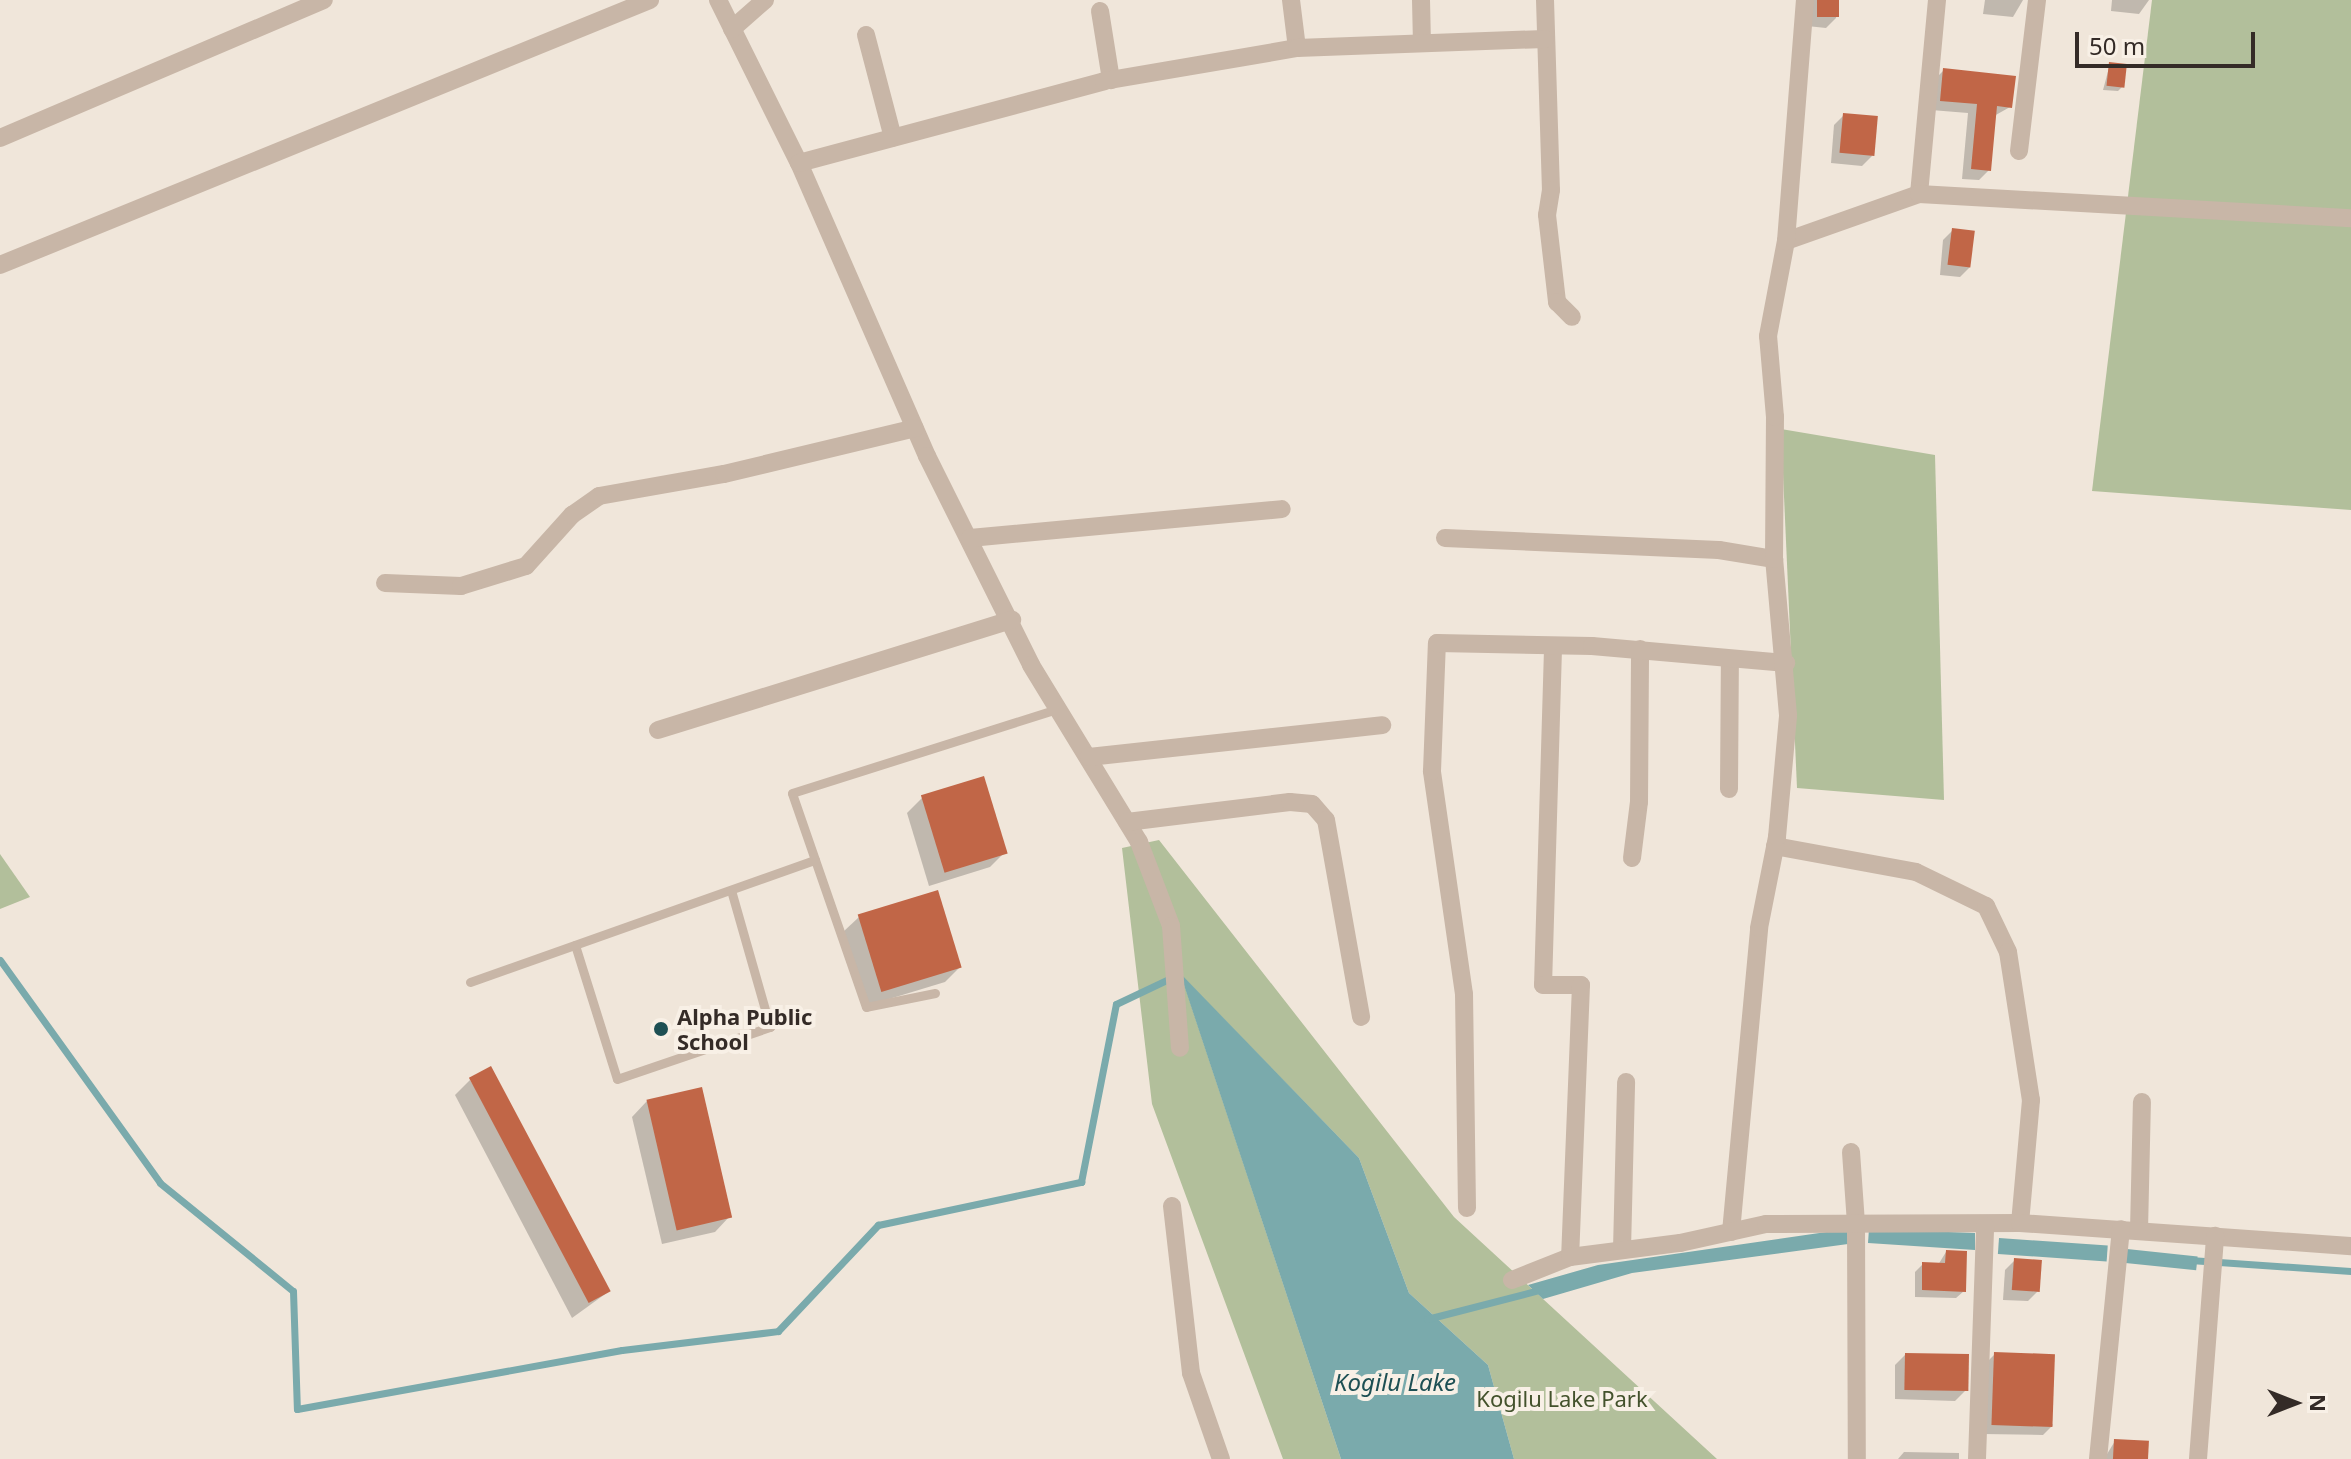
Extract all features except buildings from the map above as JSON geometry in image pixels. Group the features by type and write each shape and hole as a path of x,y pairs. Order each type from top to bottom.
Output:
{"street":[{"path":"0,138 324,0"},
{"path":"0,265 650,0"},
{"path":"718,0 799,163 915,428 1057,709 1127,822 1171,926 1180,1048"},
{"path":"732,29 765,0"},
{"path":"1291,0 1297,48"},
{"path":"1421,0 1422,43"},
{"path":"1545,0 1551,190 1547,215 1557,302 1572,317"},
{"path":"1731,1232 1759,928 1775,846 1788,715 1786,663 1774,559 1775,417 1768,336 1786,241 1805,0"},
{"path":"1919,194 1937,0"},
{"path":"2019,151 2037,0"},
{"path":"1100,11 1111,80"},
{"path":"866,35 893,138"},
{"path":"799,163 1111,80 1297,48 1545,39"},
{"path":"1786,241 1919,194 2351,218"},
{"path":"385,583 461,586 526,566 572,515 599,496 724,474 915,428"},
{"path":"970,538 1282,509"},
{"path":"1445,538 1719,550 1774,559"},
{"path":"658,730 1012,620"},
{"path":"1467,1208 1464,994 1432,771 1437,643 1553,649 1640,649 1786,663"},
{"path":"1553,649 1543,985 1581,985 1570,1257"},
{"path":"1632,858 1639,802 1640,649"},
{"path":"1729,789 1730,659"},
{"path":"1089,757 1382,725"},
{"path":"1127,822 1290,802 1312,804 1326,820 1361,1017"},
{"path":"1775,846 1916,872 1986,906 2008,952 2031,1100 2020,1223"},
{"path":"1622,1250 1626,1082"},
{"path":"2098,1459 2130,1230 2142,1102"},
{"path":"1851,1152 1856,1223 1857,1459"},
{"path":"1172,1206 1191,1373 1221,1459"},
{"path":"1512,1280 1570,1257 1766,1224 1985,1226 2020,1223 2351,1246"},
{"path":"1977,1459 1985,1226"},
{"path":"2198,1459 2215,1236"}],"lane":[{"path":"935,993 866,1007 792,793 1057,709"},
{"path":"470,982 815,860"},
{"path":"575,945 617,1079 770,1027 731,890"}],"green space":[{"path":"2152,0 2351,0 2351,510 2092,491"},
{"path":"1781,429 1935,455 1944,800 1797,788"},
{"name":"Kogilu Lake Park","path":"1159,840 1454,1217 1717,1459 1514,1459 1488,1365 1409,1293 1359,1158 1181,975 1341,1459 1283,1459 1152,1104 1122,848"},
{"path":"0,854 30,897 0,909"}],"water":[{"name":"Kogilu Lake","path":"1180,973 1359,1158 1409,1293 1488,1365 1514,1459 1341,1459"},
{"path":"1847,1229 1848,1244 1632,1273 1543,1299 1528,1285 1598,1265"},
{"path":"1869,1229 1975,1233 1975,1250 1868,1243"},
{"path":"1999,1238 2108,1246 2107,1262 1998,1254"},
{"path":"2127,1249 2198,1256 2196,1270 2126,1263"}],"waterway":[{"path":"0,960 160,1183 293,1291 297,1409 622,1350 778,1331 878,1225 1081,1182 1116,1004 1175,976"},
{"path":"2190,1260 2351,1271"},
{"path":"1427,1319 1543,1289"}],"place":[{"name":"Alpha Public School","path":"661,1029"}]}
